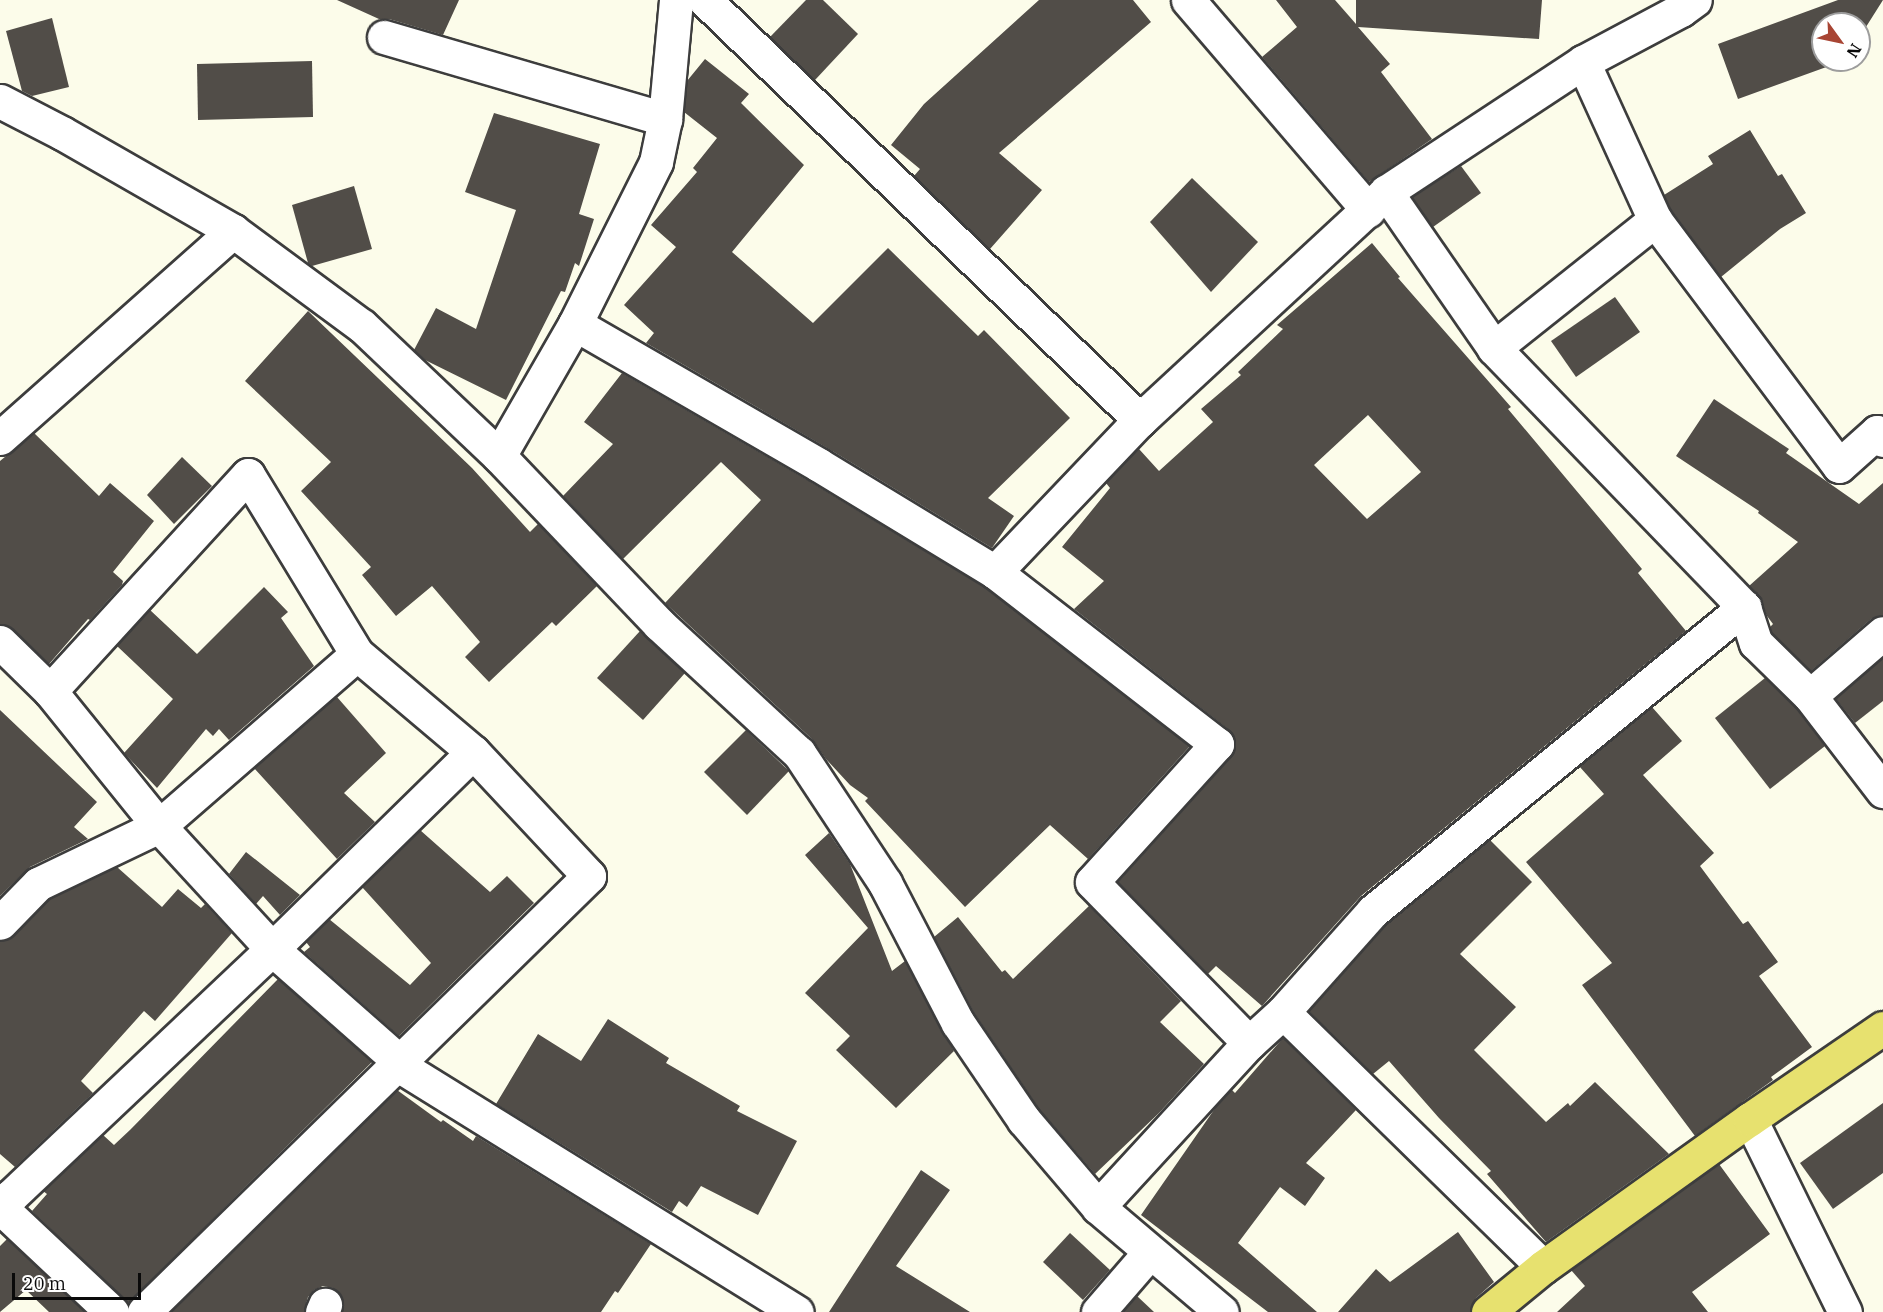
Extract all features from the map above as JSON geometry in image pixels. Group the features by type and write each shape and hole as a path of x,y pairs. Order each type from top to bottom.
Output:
{"main road":[{"path":"1488,1312 1543,1267 1750,1119 1883,1028"}],"street":[{"path":"499,456 575,324 656,162 665,119 676,0"},
{"path":"705,0 1140,420"},
{"path":"1188,0 1377,201 1494,348 1744,607 1756,643 1810,696 1883,791"},
{"path":"995,572 1140,420 1377,201 1582,62 1681,10 1695,0"},
{"path":"384,38 665,119"},
{"path":"1582,62 1655,220 1839,466 1877,432 1883,440"},
{"path":"0,101 62,133 233,231 362,326 499,456 659,624 799,753 885,883 958,1023 1024,1120 1098,1207 1222,1312"},
{"path":"1494,348 1655,220"},
{"path":"0,438 233,231"},
{"path":"575,324 819,465 995,572 1217,744 1092,882 1249,1043"},
{"path":"50,691 248,475 357,654 473,752 589,876 144,1312"},
{"path":"1098,1207 1249,1043 1283,1012 1373,911 1744,607"},
{"path":"1810,696 1883,633"},
{"path":"0,923 38,884 159,826 357,654"},
{"path":"4,655 50,691 159,826 272,950 398,1063 797,1312"},
{"path":"112,1312 0,1208 272,950 473,752"},
{"path":"1283,1012 1543,1267"},
{"path":"1750,1119 1845,1312"},
{"path":"1098,1312 1150,1252"}],"building":[{"path":"337,0 459,0 443,35 389,19 379,19"},
{"path":"806,0 823,0 858,34 815,80 770,37"},
{"path":"1039,0 1133,0 1151,22 999,153 1042,190 990,249 914,176 920,169 891,145 924,104"},
{"path":"1276,0 1335,0 1356,24 1356,0 1542,0 1539,39 1358,27 1390,64 1381,72 1432,139 1369,182 1262,57 1297,27"},
{"path":"1838,0 1883,0 1871,19 1871,12 1811,12 1813,72 1738,99 1718,44"},
{"path":"52,18 69,87 32,96 22,91 6,31"},
{"path":"705,59 749,94 741,103 804,165 732,252 813,323 888,248 978,336 984,330 1070,418 988,498 1014,516 992,548 829,449 646,343 654,333 624,305 676,247 651,225 697,172 693,168 717,138 684,112 687,81"},
{"path":"312,61 313,117 198,120 197,64"},
{"path":"494,113 600,144 579,214 594,219 579,266 575,263 565,292 561,291 506,400 425,360 414,350 436,308 476,329 516,210 465,192"},
{"path":"1750,130 1778,176 1782,174 1806,213 1780,229 1721,277 1671,210 1664,195 1713,164 1708,156"},
{"path":"1461,166 1481,193 1433,227 1412,197"},
{"path":"1192,178 1258,242 1211,292 1150,222"},
{"path":"354,186 372,249 312,266 308,263 292,205"},
{"path":"1372,243 1400,277 1398,278 1511,407 1508,409 1642,569 1638,573 1686,631 1361,896 1262,1006 1216,966 1208,974 1118,882 1231,757 1235,747 1234,737 1228,729 1074,609 1104,581 1062,547 1110,488 1106,483 1139,449 1159,471 1213,422 1201,409 1241,375 1238,372 1283,329 1277,325","holes":["1368,415 1421,472 1367,519 1314,465"]},
{"path":"1615,297 1640,332 1576,377 1551,341"},
{"path":"308,311 472,468 530,532 538,524 597,586 556,626 552,622 489,682 465,657 480,642 432,586 396,616 362,575 371,567 301,491 331,462 245,381"},
{"path":"622,373 809,481 984,587 1190,746 1088,859 1050,825 965,907 865,801 868,798 850,785 826,759 812,739 665,603 761,500 721,462 623,559 563,496 613,444 584,422"},
{"path":"1714,399 1789,449 1786,453 1859,504 1883,483 1883,615 1871,619 1811,671 1772,633 1770,627 1773,624 1758,594 1749,586 1798,542 1758,513 1759,511 1676,456"},
{"path":"34,433 99,496 110,483 154,521 113,572 123,581 122,585 90,620 88,619 49,664 13,629 0,624 0,461"},
{"path":"182,457 212,486 174,524 147,495"},
{"path":"264,587 288,612 281,618 314,666 229,740 219,729 213,736 206,729 157,788 124,753 173,699 117,646 150,610 197,654"},
{"path":"640,631 685,673 643,720 597,678"},
{"path":"1883,658 1883,701 1855,723 1836,699"},
{"path":"1765,678 1796,708 1825,746 1770,789 1715,718"},
{"path":"337,697 386,753 344,793 375,822 337,859 254,768"},
{"path":"1652,707 1682,741 1643,775 1714,853 1700,866 1743,924 1748,921 1778,962 1759,976 1812,1047 1771,1077 1773,1080 1695,1136 1582,985 1612,963 1526,862 1604,794 1579,766"},
{"path":"0,710 97,802 74,827 88,839 30,867 0,896"},
{"path":"746,730 789,771 747,815 704,772"},
{"path":"420,830 490,892 507,876 534,903 399,1036 304,952 310,947 306,942 329,919 410,985 431,963 362,887"},
{"path":"829,833 850,864 892,971 905,961 954,1051 896,1108 836,1050 850,1036 805,993 868,928 805,855"},
{"path":"1490,840 1532,882 1460,954 1516,1007 1474,1050 1546,1122 1568,1103 1570,1106 1595,1082 1669,1154 1546,1242 1487,1174 1491,1171 1439,1118 1389,1061 1373,1074 1309,1011 1386,925"},
{"path":"246,852 300,895 280,915 263,896 256,904 229,874"},
{"path":"117,867 162,907 178,889 201,908 205,904 232,933 155,1021 144,1011 81,1081 93,1093 15,1167 0,1154 0,941 13,936 49,899"},
{"path":"1089,906 1181,1001 1160,1022 1204,1064 1159,1113 1095,1174 1039,1109 974,1013 934,937 958,917 1002,972 1005,970 1013,979"},
{"path":"278,979 372,1062 128,1303 32,1211 47,1194 43,1191 103,1135 114,1145 131,1129"},
{"path":"608,1019 669,1058 666,1063 740,1106 737,1111 797,1141 758,1215 701,1186 687,1207 679,1201 672,1212 496,1104 538,1034 581,1061"},
{"path":"1283,1038 1356,1110 1306,1163 1325,1178 1305,1206 1280,1187 1238,1243 1317,1312 1268,1312 1141,1215 1216,1107 1232,1090 1235,1093"},
{"path":"397,1090 441,1122 443,1120 473,1141 476,1136 651,1244 618,1293 615,1291 601,1312 342,1312 344,1303 340,1294 333,1288 323,1286 314,1290 308,1297 304,1312 171,1312"},
{"path":"1883,1103 1883,1173 1833,1209 1800,1163"},
{"path":"1719,1164 1770,1234 1692,1292 1708,1312 1557,1312 1585,1286 1571,1270"},
{"path":"921,1170 950,1190 896,1266 970,1312 829,1312"},
{"path":"1458,1232 1494,1282 1476,1298 1470,1312 1338,1312 1376,1269 1390,1282"},
{"path":"1070,1233 1110,1270 1083,1300 1043,1262"},
{"path":"7,1239 85,1312 49,1312 26,1290 0,1312 0,1246"},
{"path":"1137,1296 1154,1312 1123,1312"}]}
